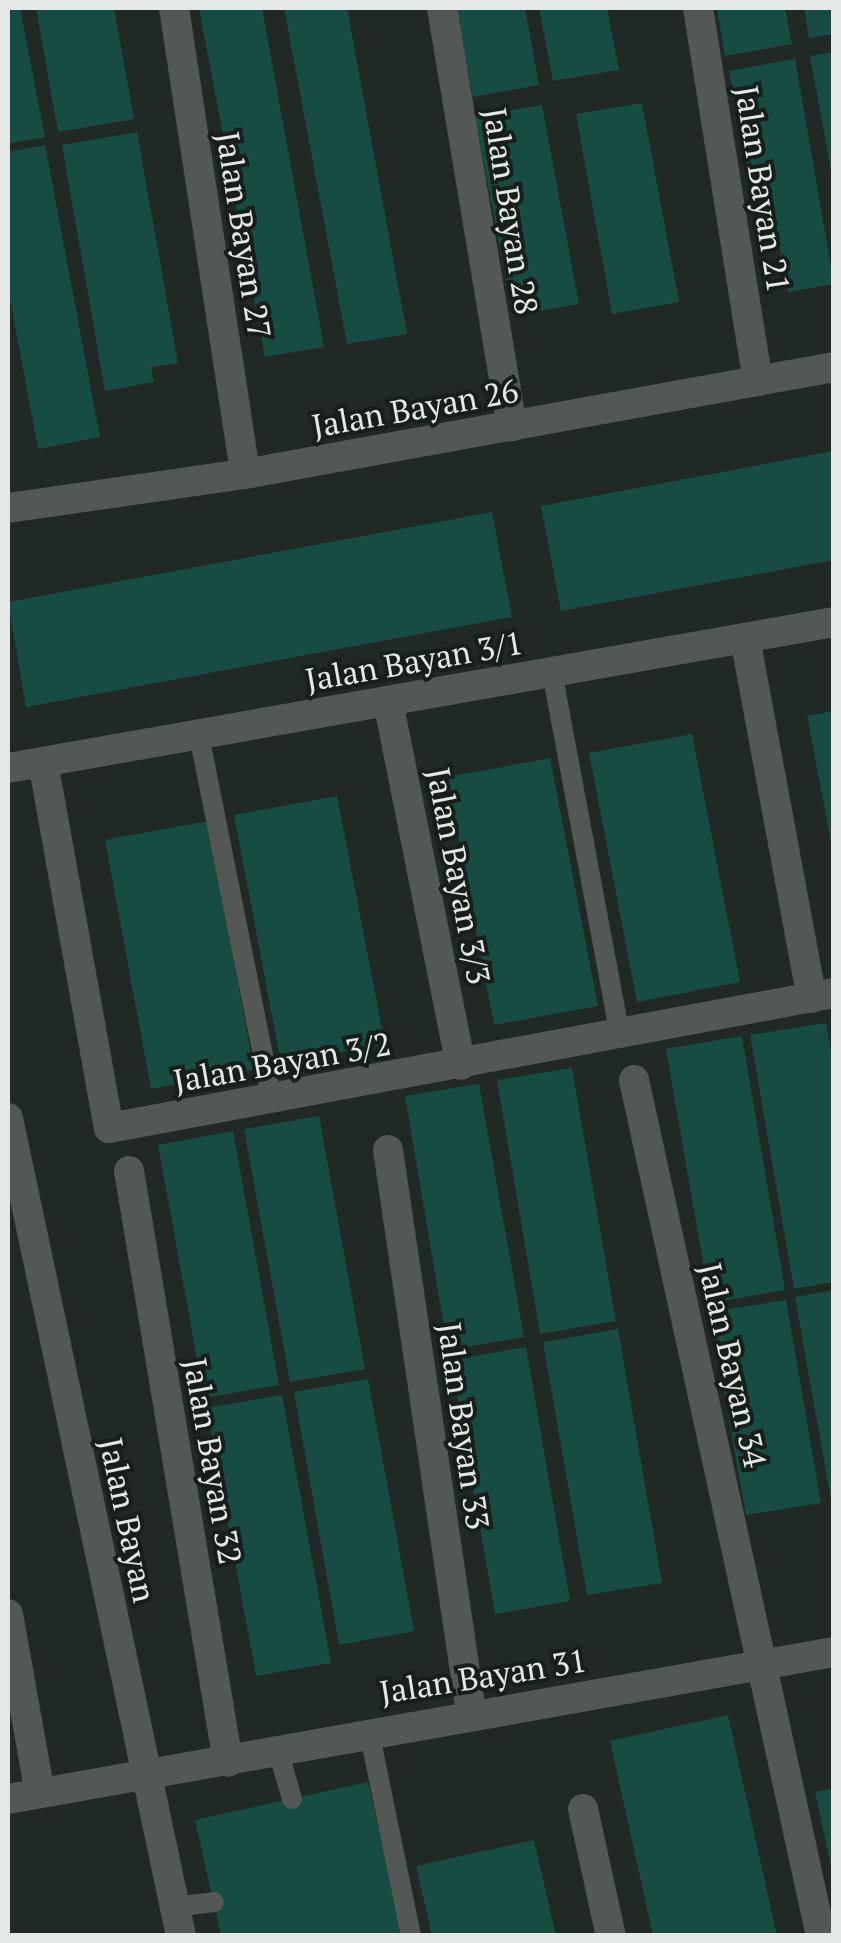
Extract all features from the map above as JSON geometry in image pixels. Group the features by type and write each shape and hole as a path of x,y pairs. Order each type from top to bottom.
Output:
{"street":[{"name":"Jalan Bayan 27","path":"174,8 246,474"},
{"name":"Jalan Bayan 28","path":"442,8 512,426"},
{"name":"Jalan Bayan 21","path":"698,8 758,381"},
{"name":"Jalan Bayan 26","path":"8,508 246,474 834,368"},
{"name":"Jalan Bayan 3/1","path":"8,768 834,622"},
{"path":"745,638 823,996"},
{"name":"Jalan Bayan 3/3","path":"388,701 461,1065"},
{"name":"Jalan Bayan 3/2","path":"43,762 109,1128 823,996"},
{"name":"Jalan Bayan 34","path":"634,1080 821,1936"},
{"name":"Jalan Bayan","path":"8,1118 178,1921"},
{"name":"Jalan Bayan 33","path":"388,1150 471,1712"},
{"name":"Jalan Bayan 32","path":"129,1171 228,1762"},
{"path":"8,1614 16,1712 40,1793"},
{"name":"Jalan Bayan 31","path":"8,1799 145,1772 228,1762 277,1747 369,1730 834,1652"},
{"path":"583,1809 610,1936"}],"lane":[{"path":"552,672 620,1034"},
{"path":"199,735 272,1100"},
{"path":"369,1730 411,1936"},
{"path":"277,1747 292,1799"},
{"path":"178,1921 214,1902"}],"building":[{"path":"8,8 20,8 45,137 8,144"},
{"path":"36,8 114,8 134,119 58,132"},
{"path":"199,8 262,8 324,347 265,357"},
{"path":"284,8 347,8 407,334 347,344"},
{"path":"456,8 525,8 539,85 473,97"},
{"path":"539,8 607,8 619,70 553,81"},
{"path":"717,8 785,8 792,44 725,56"},
{"path":"804,8 834,8 834,34 809,38"},
{"path":"834,52 834,171 831,171 810,56"},
{"path":"795,59 834,284 788,292 779,242 762,245 729,71"},
{"path":"642,103 679,302 612,314 576,114"},
{"path":"542,105 579,304 513,316 475,117"},
{"path":"137,132 178,363 151,367 154,382 105,391 62,145"},
{"path":"45,145 100,437 38,449 8,288 8,152"},
{"path":"834,451 834,560 561,611 541,506"},
{"path":"492,512 512,617 26,707 8,602"},
{"path":"834,711 834,847 832,847 807,716"},
{"path":"692,734 740,982 637,1002 589,753"},
{"path":"550,758 598,1006 494,1025 447,777"},
{"path":"337,796 385,1044 281,1063 234,815"},
{"path":"208,821 254,1070 151,1089 105,840"},
{"path":"826,1023 834,1069 834,1282 794,1289 750,1035"},
{"path":"742,1036 785,1290 710,1303 666,1049"},
{"path":"572,1068 616,1321 540,1334 497,1080"},
{"path":"479,1084 524,1337 448,1350 405,1096"},
{"path":"319,1116 365,1369 290,1382 244,1129"},
{"path":"233,1131 279,1385 204,1398 158,1145"},
{"path":"834,1290 834,1506 832,1506 795,1297"},
{"path":"786,1300 821,1503 746,1515 710,1312"},
{"path":"618,1329 662,1583 587,1595 543,1342"},
{"path":"526,1347 570,1601 495,1614 451,1360"},
{"path":"368,1379 414,1631 339,1645 294,1392"},
{"path":"282,1395 331,1663 256,1676 207,1408"},
{"path":"728,1715 777,1936 653,1936 610,1741"},
{"path":"368,1782 403,1936 221,1936 195,1820"},
{"path":"834,1788 834,1870 832,1871 815,1792"},
{"path":"534,1840 556,1936 432,1936 416,1866"}]}
